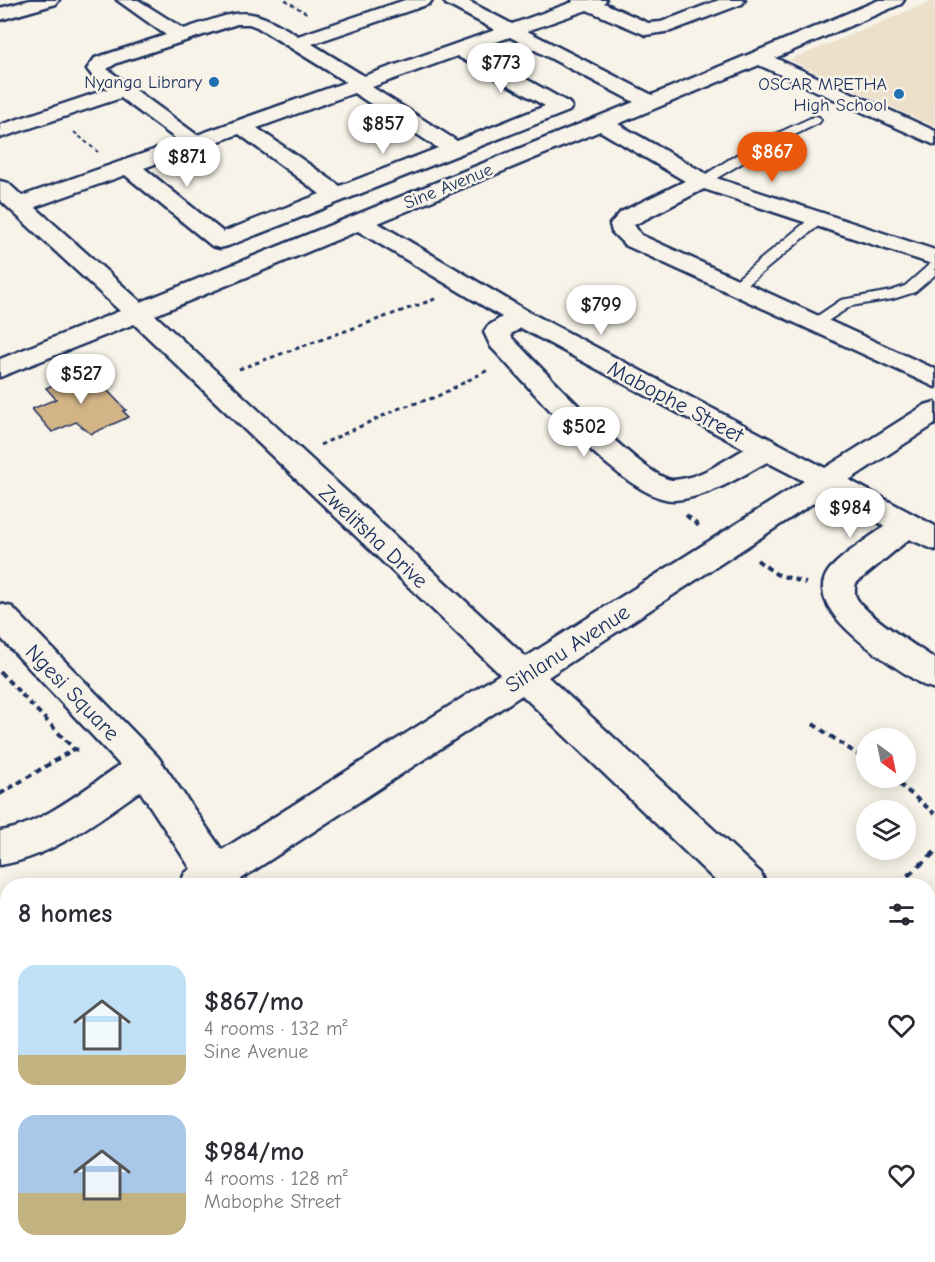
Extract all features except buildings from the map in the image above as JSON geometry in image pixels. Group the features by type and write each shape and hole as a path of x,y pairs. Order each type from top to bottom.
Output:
{"street":[{"path":"0,14 50,0"},
{"path":"126,0 181,36"},
{"path":"296,43 423,0"},
{"path":"452,0 651,103"},
{"path":"10,196 124,168 589,1 637,27 654,29 736,0"},
{"name":"Sine Avenue","path":"0,369 651,103 895,0"},
{"path":"195,143 99,72 99,65 110,59 235,19 251,18 296,43 455,149"},
{"path":"124,168 220,241 562,107 458,49"},
{"path":"758,57 935,139"},
{"path":"0,132 124,90"},
{"path":"601,123 702,181 935,258"},
{"path":"241,126 337,195"},
{"path":"702,181 628,217 622,224 622,228 633,240 935,379"},
{"name":"Zwelitsha Drive","path":"10,196 138,313 739,878"},
{"name":"Mabophe Street","path":"358,222 467,288 935,539"},
{"path":"520,317 497,332 500,341 603,445 642,477 663,488 680,489 711,480 766,450"},
{"name":"Sihlanu Avenue","path":"218,878 728,544 827,481 927,426"},
{"path":"906,525 842,577 839,585 840,594 843,604 856,618 935,676"},
{"name":"Ngesi Square","path":"0,616 145,768 211,878"},
{"path":"0,848 6,849 32,840 145,768"}],"lane":[{"path":"702,181 757,148 815,120"},
{"path":"736,287 818,219"},
{"path":"815,323 846,303 893,295 910,289 935,267"}],"path":[{"path":"52,114 124,168"},
{"path":"209,380 324,337 467,288"},
{"path":"293,459 360,425 400,408 436,397 515,357"},
{"path":"663,488 674,505 728,544 776,574 840,594"},
{"path":"813,724 856,753"},
{"path":"0,794 74,749"},
{"path":"904,788 935,814"},
{"path":"905,878 935,852"}],"shaded area":[{"name":"OSCAR MPETHA High School","path":"934,0 935,127 790,60"}],"place":[{"name":"Nyanga Library","path":"214,82"},
{"name":"OSCAR MPETHA High School","path":"899,94"}]}
